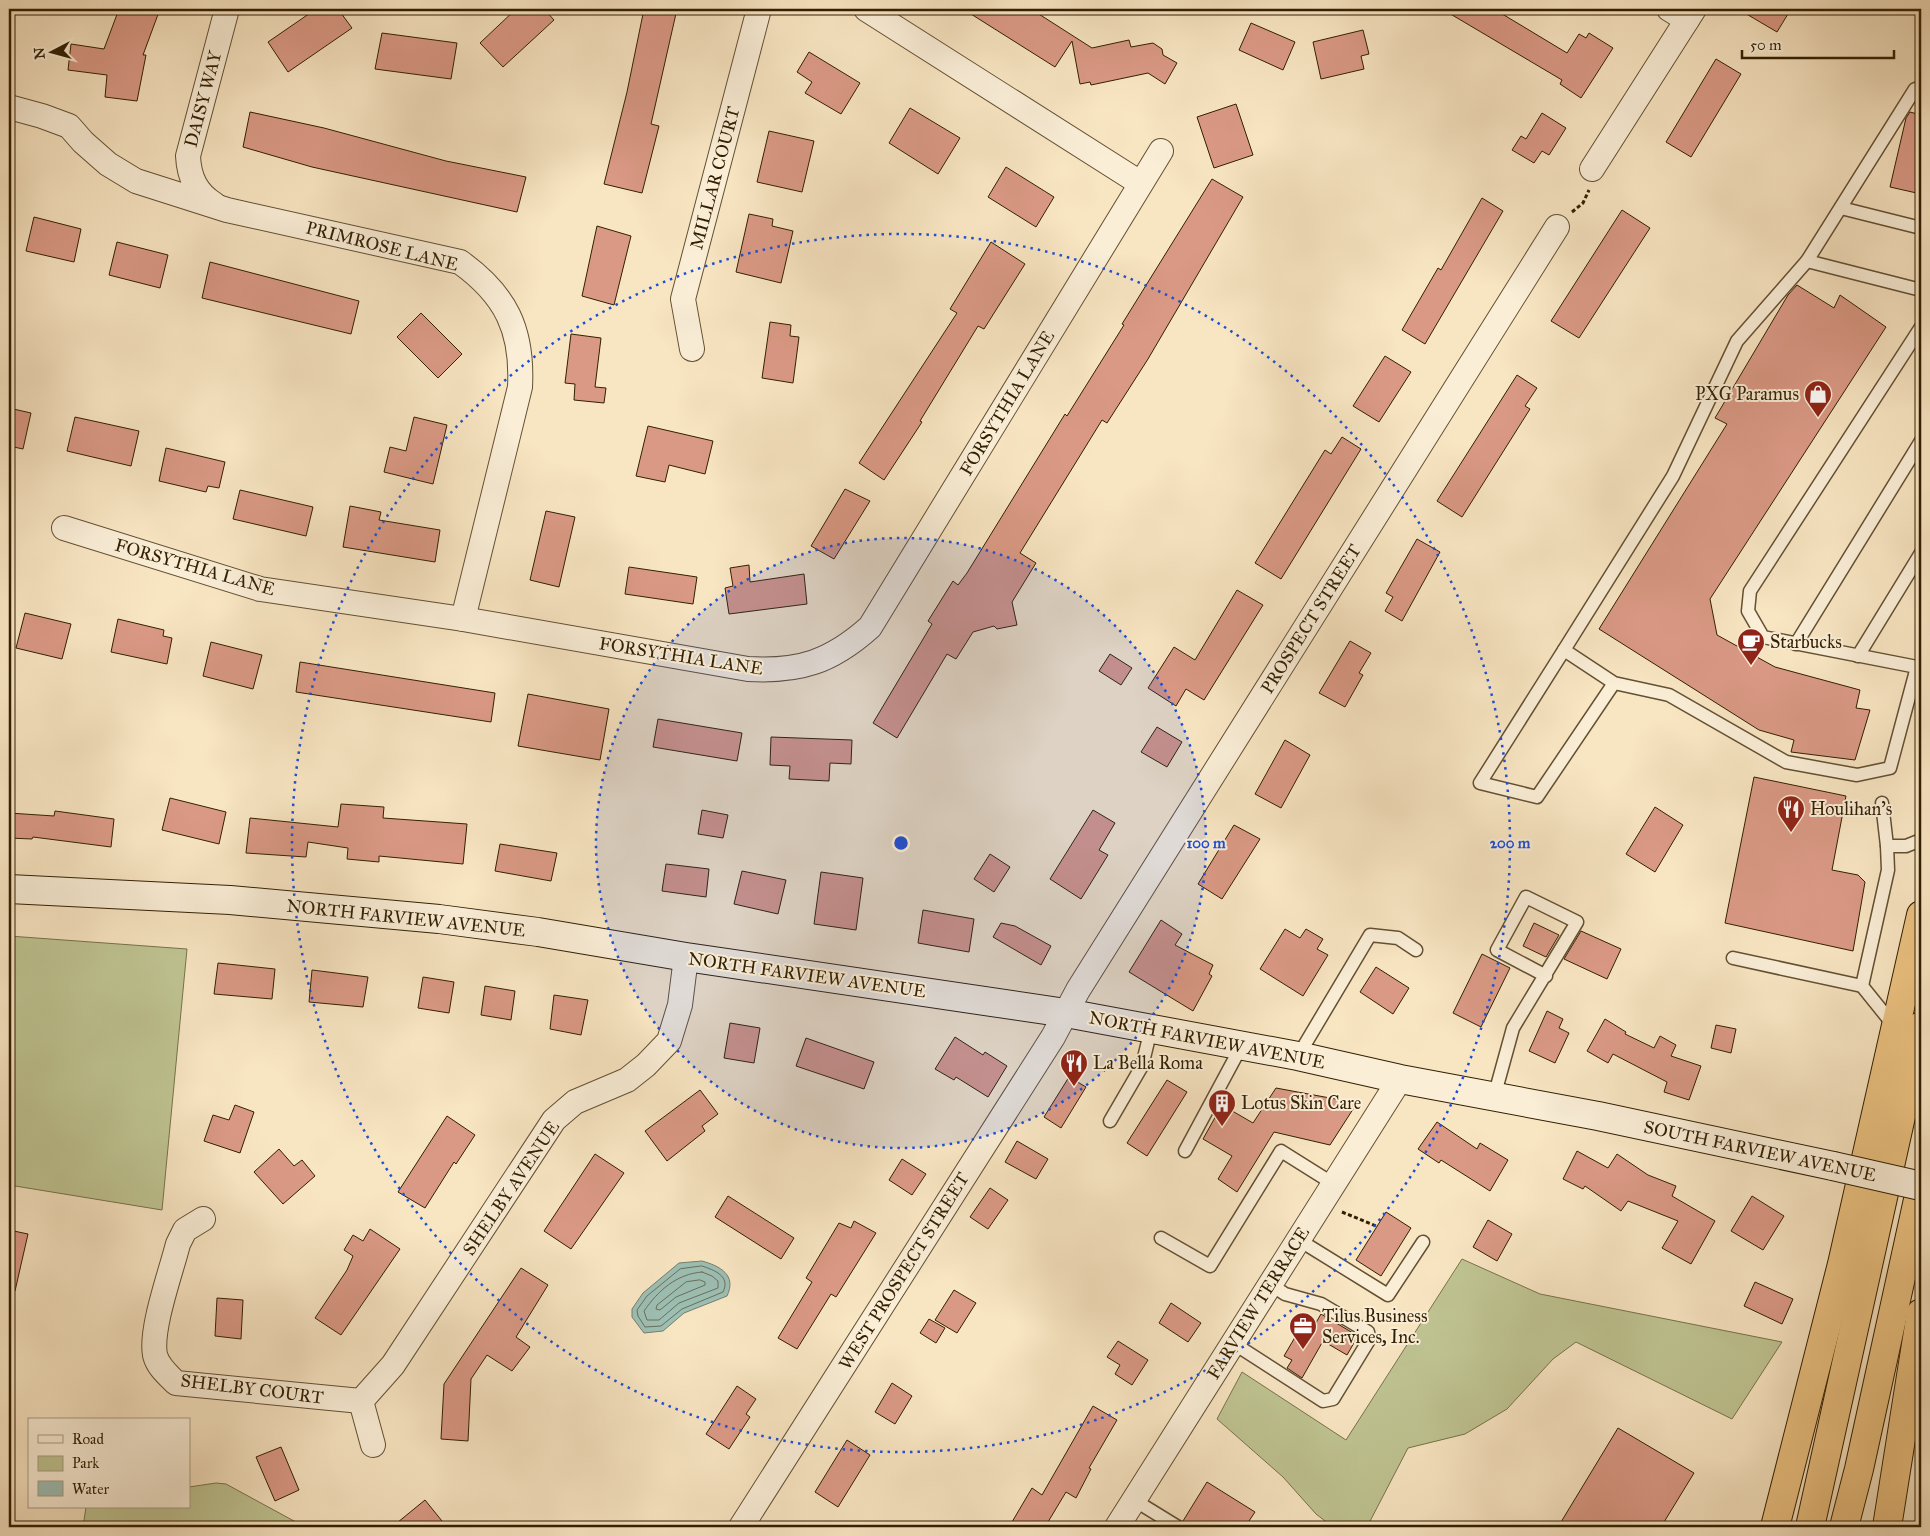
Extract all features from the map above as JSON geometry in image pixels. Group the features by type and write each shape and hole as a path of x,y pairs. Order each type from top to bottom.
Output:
{"highway":[{"path":"1810,1527 1908,1026 1921,916"},
{"path":"1775,1527 1842,1264 1908,1026"},
{"path":"1844,1527 1859,1469 1921,1186"},
{"path":"1887,1527 1892,1485 1921,1314"},
{"path":"1852,1527 1859,1469"},
{"path":"1763,1527 1789,1471"},
{"path":"1891,1527 1892,1485"}],"street":[{"name":"DAISY WAY","path":"220,208 205,199 195,186 189,170 188,156 227,9"},
{"name":"MILLAR COURT","path":"692,349 683,299 759,9"},
{"path":"866,9 1140,183"},
{"path":"1592,169 1684,13"},
{"name":"PRIMROSE LANE","path":"9,107 69,126 82,142 108,164 136,181 220,208 460,262 480,276 496,294 509,314 518,339 522,362 520,386 463,619"},
{"name":"FORSYTHIA LANE","path":"64,528 260,588 463,619 748,669 774,671 798,668 826,659 850,645 870,627 1161,151"},
{"name":"PROSPECT STREET","path":"1066,1013 1083,981 1557,227"},
{"name":"NORTH FARVIEW AVENUE","path":"9,889 230,900 439,919 538,932 686,958 1066,1013 1242,1045 1400,1079 1598,1116"},
{"name":"SHELBY AVENUE","path":"361,1401 393,1365 554,1120 574,1102 627,1080 646,1065 669,1041 680,1005 686,958"},
{"name":"WEST PROSPECT STREET","path":"741,1527 1048,1045 1066,1013"},
{"name":"FARVIEW TERRACE","path":"1117,1527 1299,1240 1332,1183 1400,1079"},
{"name":"SOUTH FARVIEW AVENUE","path":"1598,1116 1921,1186"},
{"name":"SHELBY COURT","path":"203,1219 185,1230 178,1244 155,1338 155,1356 162,1369 176,1383 361,1401"},
{"path":"361,1401 373,1445"}],"lane":[{"path":"1614,683 1537,797 1480,783 1673,476 1737,341 1807,261 1919,86"},
{"path":"1841,208 1921,228"},
{"path":"1807,261 1921,290"},
{"path":"1564,650 1614,683 1669,694 1786,762 1857,774 1890,768 1920,668 1763,637 1748,611 1750,591 1921,327"},
{"path":"1796,644 1916,460 1921,441"},
{"path":"1858,656 1921,553"},
{"path":"1862,986 1888,870 1882,803"},
{"path":"1887,846 1906,846 1921,840"},
{"path":"1494,1097 1513,1028 1546,976 1577,922 1526,897 1497,950 1546,976"},
{"path":"1298,1056 1370,935 1398,938 1416,950"},
{"path":"1733,958 1862,986 1908,1026"},
{"path":"1110,1121 1142,1066 1151,1028"},
{"path":"1185,1151 1242,1045"},
{"path":"1161,1238 1210,1266 1281,1151 1332,1183"},
{"path":"1299,1240 1388,1294 1423,1242"},
{"path":"1233,1343 1323,1401 1333,1399 1369,1340 1368,1332 1321,1304 1285,1294 1270,1284"},
{"path":"1134,1500 1178,1527"}],"path":[{"path":"1557,227 1583,203 1594,182 1592,169"},
{"path":"1337,1209 1376,1226"}],"green space":[{"path":"9,936 187,949 162,1210 9,1185"},
{"path":"1462,1259 1540,1294 1782,1342 1732,1419 1576,1342 1553,1359 1507,1409 1465,1434 1408,1448 1367,1527 1333,1527 1316,1514 1283,1477 1217,1419 1242,1372 1346,1440"},
{"path":"216,1483 226,1484 305,1527 83,1527 86,1508 190,1508 190,1487"}],"water":[{"path":"702,1261 725,1272 730,1282 727,1296 684,1313 663,1331 644,1333 632,1317 632,1309 643,1293 679,1263"}],"building":[{"path":"119,9 160,9 143,55 146,55 137,101 105,97 107,75 68,70 71,44 104,49"},
{"path":"316,9 338,9 352,28 288,72 268,42"},
{"path":"516,9 544,9 554,20 503,67 480,43"},
{"path":"644,9 677,9 651,124 659,126 642,193 604,184 627,92"},
{"path":"963,9 1031,9 1092,48 1129,40 1131,47 1153,43 1162,49 1163,55 1177,63 1165,84 1148,73 1091,85 1090,82 1080,84 1072,41 1055,67"},
{"path":"1442,9 1494,9 1567,53 1579,34 1586,38 1589,33 1613,48 1581,98 1560,84 1562,80"},
{"path":"1738,9 1791,9 1777,32"},
{"path":"1251,23 1295,42 1283,70 1239,50"},
{"path":"1363,30 1369,54 1361,56 1364,69 1321,79 1313,42"},
{"path":"382,33 457,43 451,79 375,69"},
{"path":"809,52 860,83 841,114 805,93 812,82 797,72"},
{"path":"1716,59 1741,74 1691,157 1666,142"},
{"path":"1236,104 1253,155 1214,168 1197,117"},
{"path":"910,108 960,138 938,174 889,143"},
{"path":"250,112 324,128 446,161 526,177 517,212 312,167 243,147"},
{"path":"1910,112 1921,115 1921,194 1890,187 1906,118"},
{"path":"1542,113 1566,128 1549,155 1542,151 1534,163 1512,150 1521,136 1526,139"},
{"path":"769,131 814,141 802,192 757,182"},
{"path":"1006,167 1054,197 1036,227 988,197"},
{"path":"1212,179 1243,197 1148,359 1107,423 1102,420 1020,553 1036,563 1012,602 1017,625 997,629 994,626 973,632 956,659 947,654 897,738 873,723 932,624 928,621 953,581 958,585 967,573 1065,414 1067,416 1124,325 1122,324"},
{"path":"1482,198 1503,211 1425,344 1402,330 1438,268 1441,270"},
{"path":"1622,210 1650,228 1579,338 1551,321"},
{"path":"749,214 773,219 772,226 793,231 781,283 736,272"},
{"path":"34,217 81,229 74,262 26,251"},
{"path":"597,226 631,236 614,305 582,296"},
{"path":"117,242 168,255 160,288 109,275"},
{"path":"991,242 1025,264 984,329 978,326 920,421 922,422 884,480 859,463 957,313 950,309"},
{"path":"210,262 359,301 351,334 202,298"},
{"path":"1797,285 1834,308 1840,295 1886,327 1710,599 1717,635 1775,667 1860,690 1856,708 1870,710 1855,760 1791,752 1794,740 1759,730 1599,629 1727,424 1715,418 1788,295"},
{"path":"421,313 462,354 438,378 397,337"},
{"path":"770,322 791,325 790,336 799,337 793,383 762,378"},
{"path":"571,334 601,338 595,387 606,388 604,403 574,400 575,384 565,383"},
{"path":"1385,356 1411,372 1379,422 1353,406"},
{"path":"1517,375 1537,388 1525,406 1530,409 1462,517 1437,501"},
{"path":"9,408 31,413 23,449 9,446"},
{"path":"75,417 139,431 131,466 67,451"},
{"path":"414,417 447,425 433,484 384,472 390,447 406,451"},
{"path":"648,426 713,441 705,474 669,465 665,482 636,476"},
{"path":"1342,437 1361,449 1281,579 1255,563 1325,450 1331,454"},
{"path":"166,448 225,462 219,488 208,486 206,492 159,481"},
{"path":"845,489 870,501 834,559 811,546"},
{"path":"240,490 313,507 306,536 233,519"},
{"path":"350,506 381,512 379,520 440,530 435,562 343,547"},
{"path":"546,511 575,517 559,587 530,580"},
{"path":"1417,539 1440,552 1402,621 1385,611 1393,597 1386,593"},
{"path":"749,565 750,582 804,574 807,604 729,614 725,588 733,586 730,568"},
{"path":"629,567 697,577 693,604 625,594"},
{"path":"1237,590 1263,605 1204,700 1186,689 1176,706 1148,688 1174,647 1195,660"},
{"path":"25,613 71,624 62,659 16,648"},
{"path":"118,619 164,630 163,636 172,638 167,664 111,652"},
{"path":"1350,641 1371,653 1359,673 1363,675 1345,707 1319,693"},
{"path":"211,642 262,655 253,689 203,676"},
{"path":"1110,654 1132,668 1121,685 1099,671"},
{"path":"300,662 495,693 491,722 296,692"},
{"path":"528,694 609,709 600,760 518,746"},
{"path":"658,719 742,733 737,761 653,747"},
{"path":"1157,727 1182,742 1167,767 1141,752"},
{"path":"771,737 852,740 851,764 830,763 829,781 789,779 790,766 770,765"},
{"path":"1285,740 1310,755 1281,808 1255,794"},
{"name":"Houlihan's","path":"1754,777 1846,796 1832,870 1858,875 1865,882 1853,951 1725,923"},
{"path":"170,798 226,812 219,844 162,830"},
{"path":"341,804 384,807 383,818 467,824 463,864 379,856 379,862 347,859 348,848 308,842 306,857 246,853 250,818 338,827"},
{"path":"1655,807 1683,825 1655,872 1626,854"},
{"path":"702,810 728,815 723,838 698,834"},
{"path":"1093,810 1115,823 1099,850 1108,855 1081,899 1050,879"},
{"path":"55,811 114,819 111,847 33,837 32,839 9,838 9,813 54,816"},
{"path":"1234,825 1260,839 1222,899 1198,884"},
{"path":"500,844 557,853 551,881 495,871"},
{"path":"990,854 1010,867 994,892 974,879"},
{"path":"666,864 709,869 706,897 662,891"},
{"path":"742,871 786,880 778,914 734,904"},
{"path":"821,872 863,878 856,930 814,924"},
{"path":"923,910 974,919 969,952 918,943"},
{"path":"1161,920 1182,934 1175,945 1213,965 1209,974 1212,976 1193,1011 1129,972"},
{"path":"1001,923 1015,926 1051,946 1041,965 993,937"},
{"path":"1534,923 1559,935 1546,957 1523,946"},
{"path":"1285,929 1300,938 1306,929 1323,939 1317,949 1328,955 1303,996 1260,969"},
{"path":"1581,931 1621,949 1607,979 1564,959"},
{"path":"1482,954 1510,968 1481,1027 1453,1013"},
{"path":"218,963 275,969 272,999 214,994"},
{"path":"1376,967 1409,988 1393,1014 1360,992"},
{"path":"312,970 368,977 363,1007 309,1002"},
{"path":"423,977 454,982 449,1013 418,1008"},
{"path":"485,986 515,991 511,1020 481,1015"},
{"path":"554,995 588,1000 581,1035 550,1029"},
{"path":"1547,1011 1563,1019 1559,1028 1569,1033 1555,1063 1529,1051"},
{"path":"1605,1019 1626,1032 1625,1034 1654,1048 1660,1036 1676,1045 1671,1056 1701,1066 1689,1100 1664,1092 1667,1082 1613,1054 1608,1063 1587,1051"},
{"path":"730,1023 760,1028 754,1063 724,1058"},
{"path":"1716,1025 1736,1029 1731,1053 1711,1048"},
{"path":"955,1037 983,1055 985,1052 1007,1066 988,1097 956,1077 954,1080 935,1069"},
{"path":"806,1038 874,1062 864,1089 796,1066"},
{"path":"1069,1077 1086,1087 1061,1128 1044,1117"},
{"path":"1167,1080 1187,1092 1147,1156 1127,1143"},
{"path":"1276,1088 1357,1103 1330,1145 1274,1132 1237,1192 1218,1179 1232,1156 1203,1139 1222,1105 1253,1123"},
{"path":"700,1090 718,1114 702,1126 705,1131 667,1161 645,1131"},
{"path":"235,1105 254,1112 240,1153 204,1141 213,1115 229,1120"},
{"path":"447,1116 475,1135 456,1164 454,1162 425,1208 398,1192"},
{"path":"1437,1122 1477,1149 1480,1143 1508,1160 1490,1191 1441,1160 1439,1163 1418,1149"},
{"path":"1017,1141 1048,1159 1036,1179 1005,1162"},
{"path":"279,1149 294,1166 302,1160 315,1176 283,1204 254,1172"},
{"path":"1577,1151 1608,1168 1617,1154 1648,1175 1676,1186 1672,1196 1715,1221 1691,1264 1662,1248 1678,1221 1628,1201 1621,1211 1585,1186 1583,1189 1563,1179"},
{"path":"595,1154 624,1173 571,1249 544,1231"},
{"path":"902,1159 926,1174 912,1195 889,1180"},
{"path":"990,1188 1008,1200 988,1229 970,1217"},
{"path":"728,1196 794,1238 781,1259 715,1217"},
{"path":"1752,1196 1784,1216 1763,1250 1731,1231"},
{"path":"1386,1212 1411,1228 1381,1276 1356,1260"},
{"path":"1488,1220 1512,1234 1497,1261 1473,1247"},
{"path":"854,1221 876,1233 836,1297 831,1294 797,1349 778,1338 812,1282 806,1278 839,1223 851,1228"},
{"path":"370,1229 400,1249 341,1335 315,1318 347,1270 353,1256 344,1250 353,1235 363,1241"},
{"path":"9,1230 28,1234 15,1291 9,1290"},
{"path":"521,1268 548,1285 516,1337 530,1347 512,1371 487,1355 471,1379 468,1441 441,1439 444,1384"},
{"path":"1755,1282 1793,1299 1782,1324 1744,1306"},
{"path":"954,1290 976,1303 957,1333 935,1320"},
{"path":"217,1298 243,1300 241,1339 215,1336"},
{"path":"1171,1303 1201,1323 1188,1342 1159,1323"},
{"name":"Tilus Business Services, Inc.","path":"1321,1314 1358,1336 1347,1355 1323,1341 1302,1378 1287,1368 1292,1360 1284,1356 1301,1327 1310,1333"},
{"path":"929,1319 945,1328 936,1343 920,1333"},
{"path":"1118,1341 1148,1360 1132,1385 1115,1374 1120,1365 1107,1357"},
{"path":"892,1383 912,1396 895,1424 875,1412"},
{"path":"737,1386 756,1399 746,1414 750,1417 729,1449 706,1434"},
{"path":"1093,1406 1117,1420 1089,1468 1091,1469 1076,1498 1066,1492 1045,1527 1021,1527 1012,1522 1032,1488 1042,1495"},
{"path":"1618,1428 1694,1473 1661,1527 1558,1527"},
{"path":"847,1440 870,1455 838,1507 815,1492"},
{"path":"281,1447 299,1490 275,1501 256,1457"},
{"path":"1207,1482 1255,1512 1245,1527 1186,1527 1183,1521"},
{"path":"425,1500 442,1521 434,1527 392,1527"}],"place":[{"name":"PXG Paramus","path":"1818,418"},
{"name":"Starbucks","path":"1751,666"},
{"name":"Houlihan's","path":"1791,833"},
{"name":"La Bella Roma","path":"1074,1087"},
{"name":"Lotus Skin Care","path":"1222,1127"},
{"name":"Tilus Business Services, Inc.","path":"1303,1350"}]}
